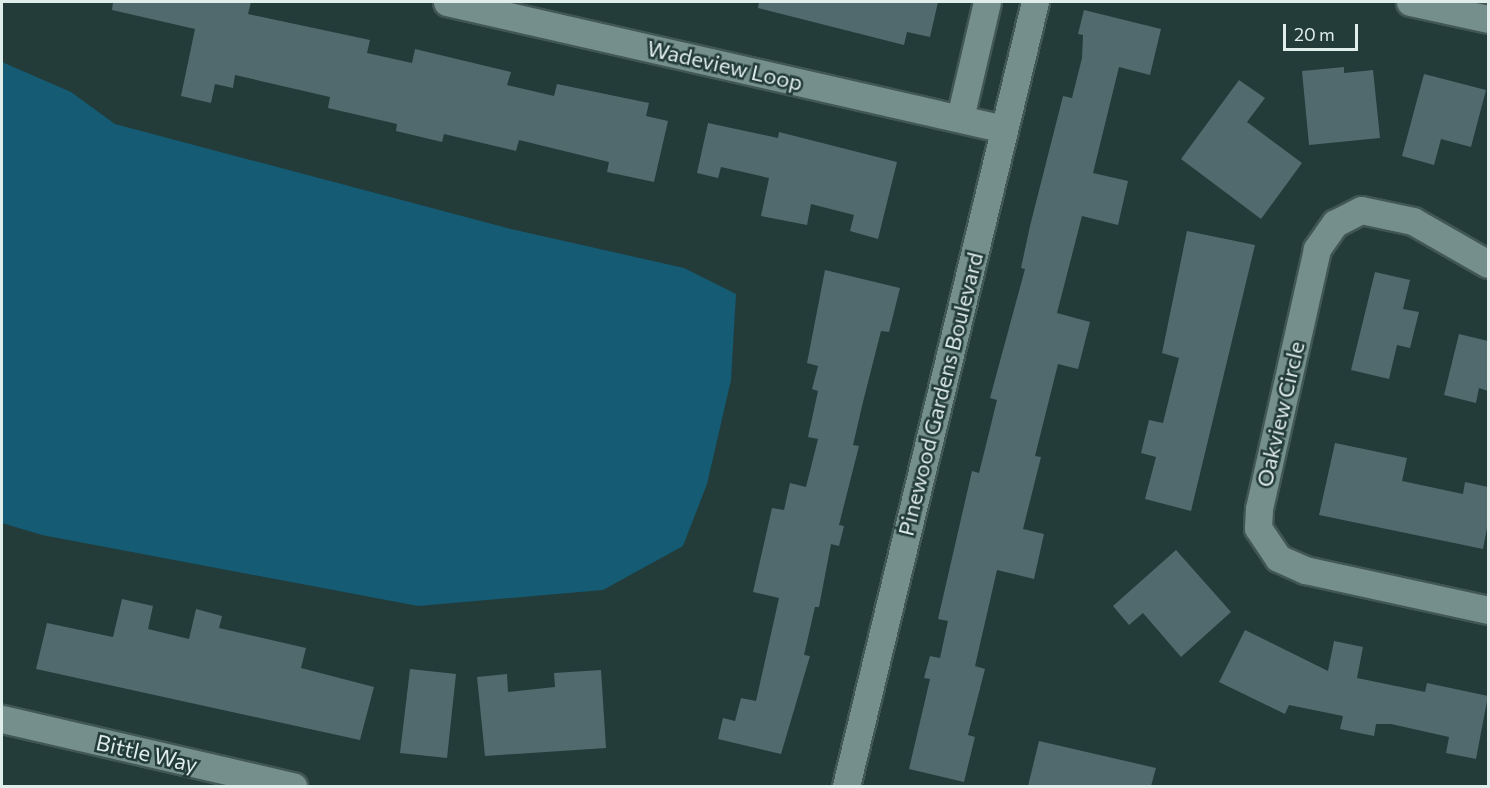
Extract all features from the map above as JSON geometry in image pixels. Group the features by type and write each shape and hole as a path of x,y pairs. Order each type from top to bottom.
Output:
{"street":[{"name":"Wadeview Loop","path":"447,2 1004,129"},
{"path":"960,118 987,2"},
{"name":"Pinewood Gardens Boulevard","path":"846,786 1035,2"},
{"path":"1410,2 1488,19"},
{"name":"Oakview Circle","path":"1488,264 1413,221 1361,210 1335,223 1317,249 1258,509 1258,528 1278,558 1305,570 1488,610"},
{"name":"Bittle Way","path":"2,719 293,786"}],"water":[{"path":"2,62 71,92 115,124 511,229 684,268 736,294 731,380 707,484 683,546 603,590 418,606 42,535 2,523"}],"building":[{"path":"113,2 251,2 248,14 370,40 367,53 412,63 415,49 511,72 507,85 554,96 557,84 649,103 646,116 668,121 654,182 607,172 609,162 519,140 516,151 444,134 442,142 396,131 397,124 328,108 330,97 235,75 233,88 215,84 211,103 181,96 195,29 112,10"},
{"path":"759,2 938,2 930,37 907,32 904,45 758,8"},
{"path":"1084,10 1161,29 1150,75 1119,67 1093,173 1128,181 1118,225 1082,216 1057,313 1090,322 1078,369 1058,364 1035,456 1041,457 1023,529 1044,534 1034,579 997,570 975,666 985,669 968,735 975,737 964,782 909,769 930,679 924,678 930,656 940,658 948,621 938,619 972,471 979,473 997,400 990,398 1025,269 1021,268 1030,226 1063,96 1072,98 1082,58 1083,35 1078,34"},
{"path":"1344,67 1344,73 1373,70 1380,138 1309,145 1302,71"},
{"path":"1424,74 1486,90 1471,147 1441,139 1434,165 1402,156"},
{"path":"1239,80 1265,98 1247,122 1302,163 1261,219 1181,159"},
{"path":"708,123 778,138 779,132 897,162 878,239 850,231 854,215 811,204 807,225 761,216 769,178 721,167 718,178 697,173"},
{"path":"1187,231 1255,245 1191,511 1145,499 1156,457 1141,453 1149,420 1163,423 1179,358 1162,353"},
{"path":"825,270 900,288 889,332 881,331 853,445 859,446 839,525 844,526 839,546 831,544 819,607 815,607 804,655 810,656 781,754 718,739 723,718 735,721 741,698 756,701 779,598 753,592 772,508 784,510 790,483 806,487 818,439 808,437 818,391 812,389 818,366 807,363"},
{"path":"1375,272 1410,280 1403,309 1419,312 1410,348 1397,345 1389,379 1351,370"},
{"path":"1459,334 1488,341 1488,391 1479,388 1476,403 1444,395"},
{"path":"1335,443 1407,458 1402,481 1463,494 1465,482 1488,487 1488,523 1483,549 1319,515"},
{"path":"1176,550 1231,612 1181,657 1143,613 1129,625 1113,606"},
{"path":"122,599 153,606 148,629 189,639 196,609 222,616 219,628 306,648 301,668 374,687 360,740 36,669 47,623 113,637"},
{"path":"1245,630 1328,671 1334,641 1363,647 1357,678 1425,692 1427,683 1488,696 1476,759 1446,753 1449,737 1391,724 1376,724 1374,736 1340,729 1343,716 1289,705 1285,714 1219,682"},
{"path":"410,669 456,674 447,758 400,753"},
{"path":"601,670 606,748 485,756 477,677 507,674 508,692 555,687 554,673"},
{"path":"1039,741 1156,768 1151,786 1028,786"}]}
